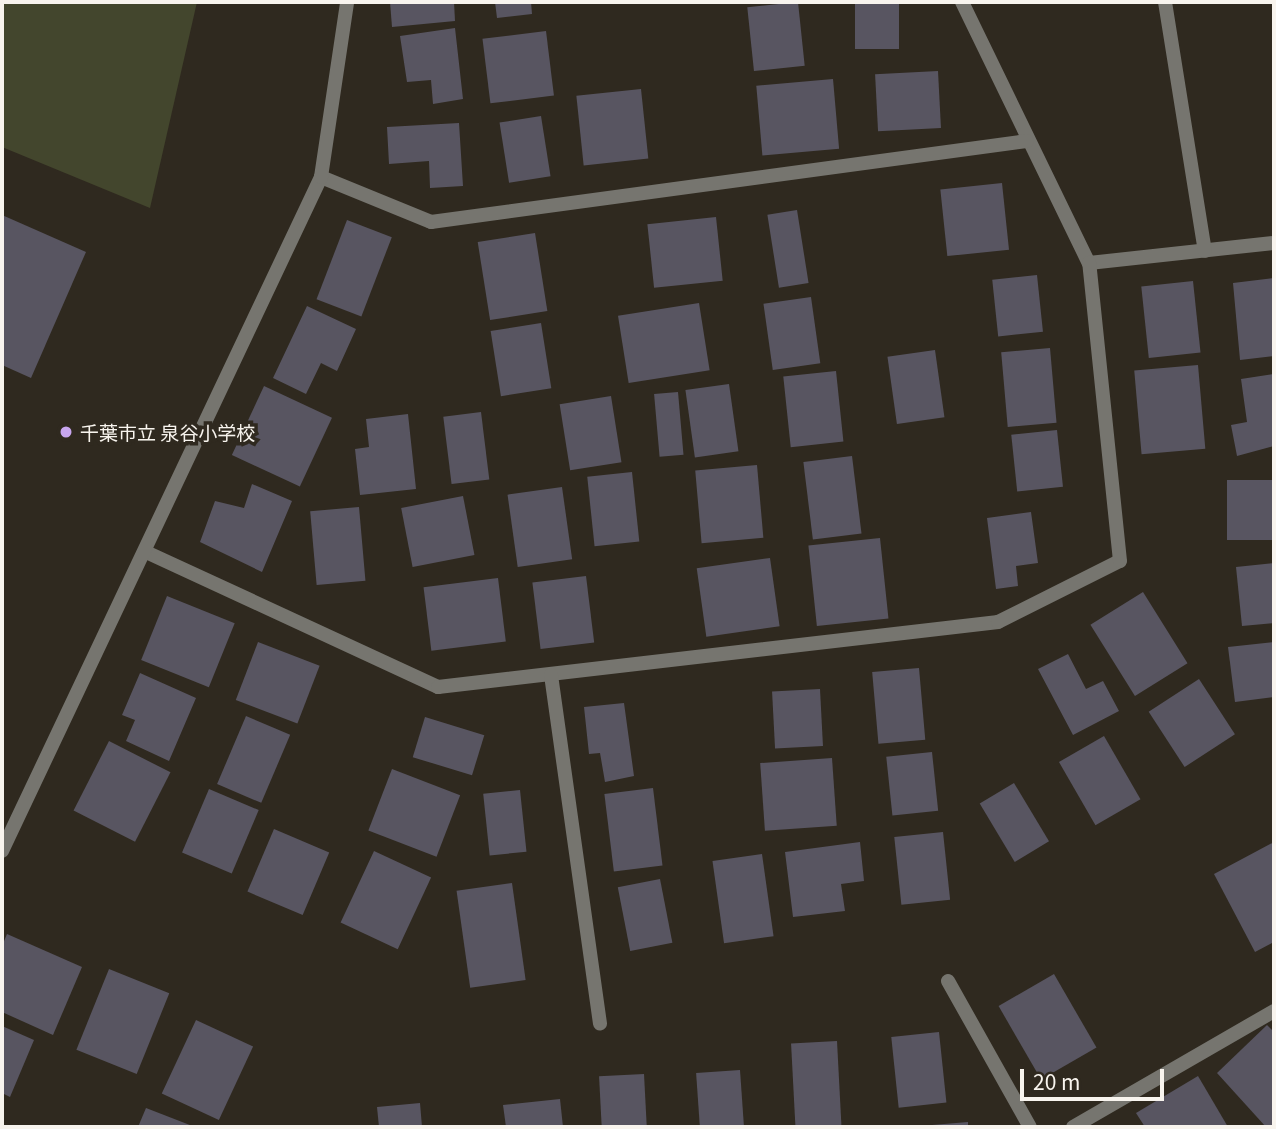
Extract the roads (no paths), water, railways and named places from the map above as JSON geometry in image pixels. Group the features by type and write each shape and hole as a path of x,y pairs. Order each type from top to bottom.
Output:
{"street":[{"path":"2,851 146,552 321,177 348,2"},
{"path":"146,552 438,687 998,622 1120,561 1089,263 1027,142 962,2"},
{"path":"1165,2 1205,251"},
{"path":"321,177 431,222 1027,142"},
{"path":"1089,263 1274,243"},
{"path":"551,675 600,1024"},
{"path":"948,981 1030,1127"},
{"path":"1073,1127 1274,1011"}],"place":[{"name":"千葉市立 泉谷小学校","path":"66,432"}]}
